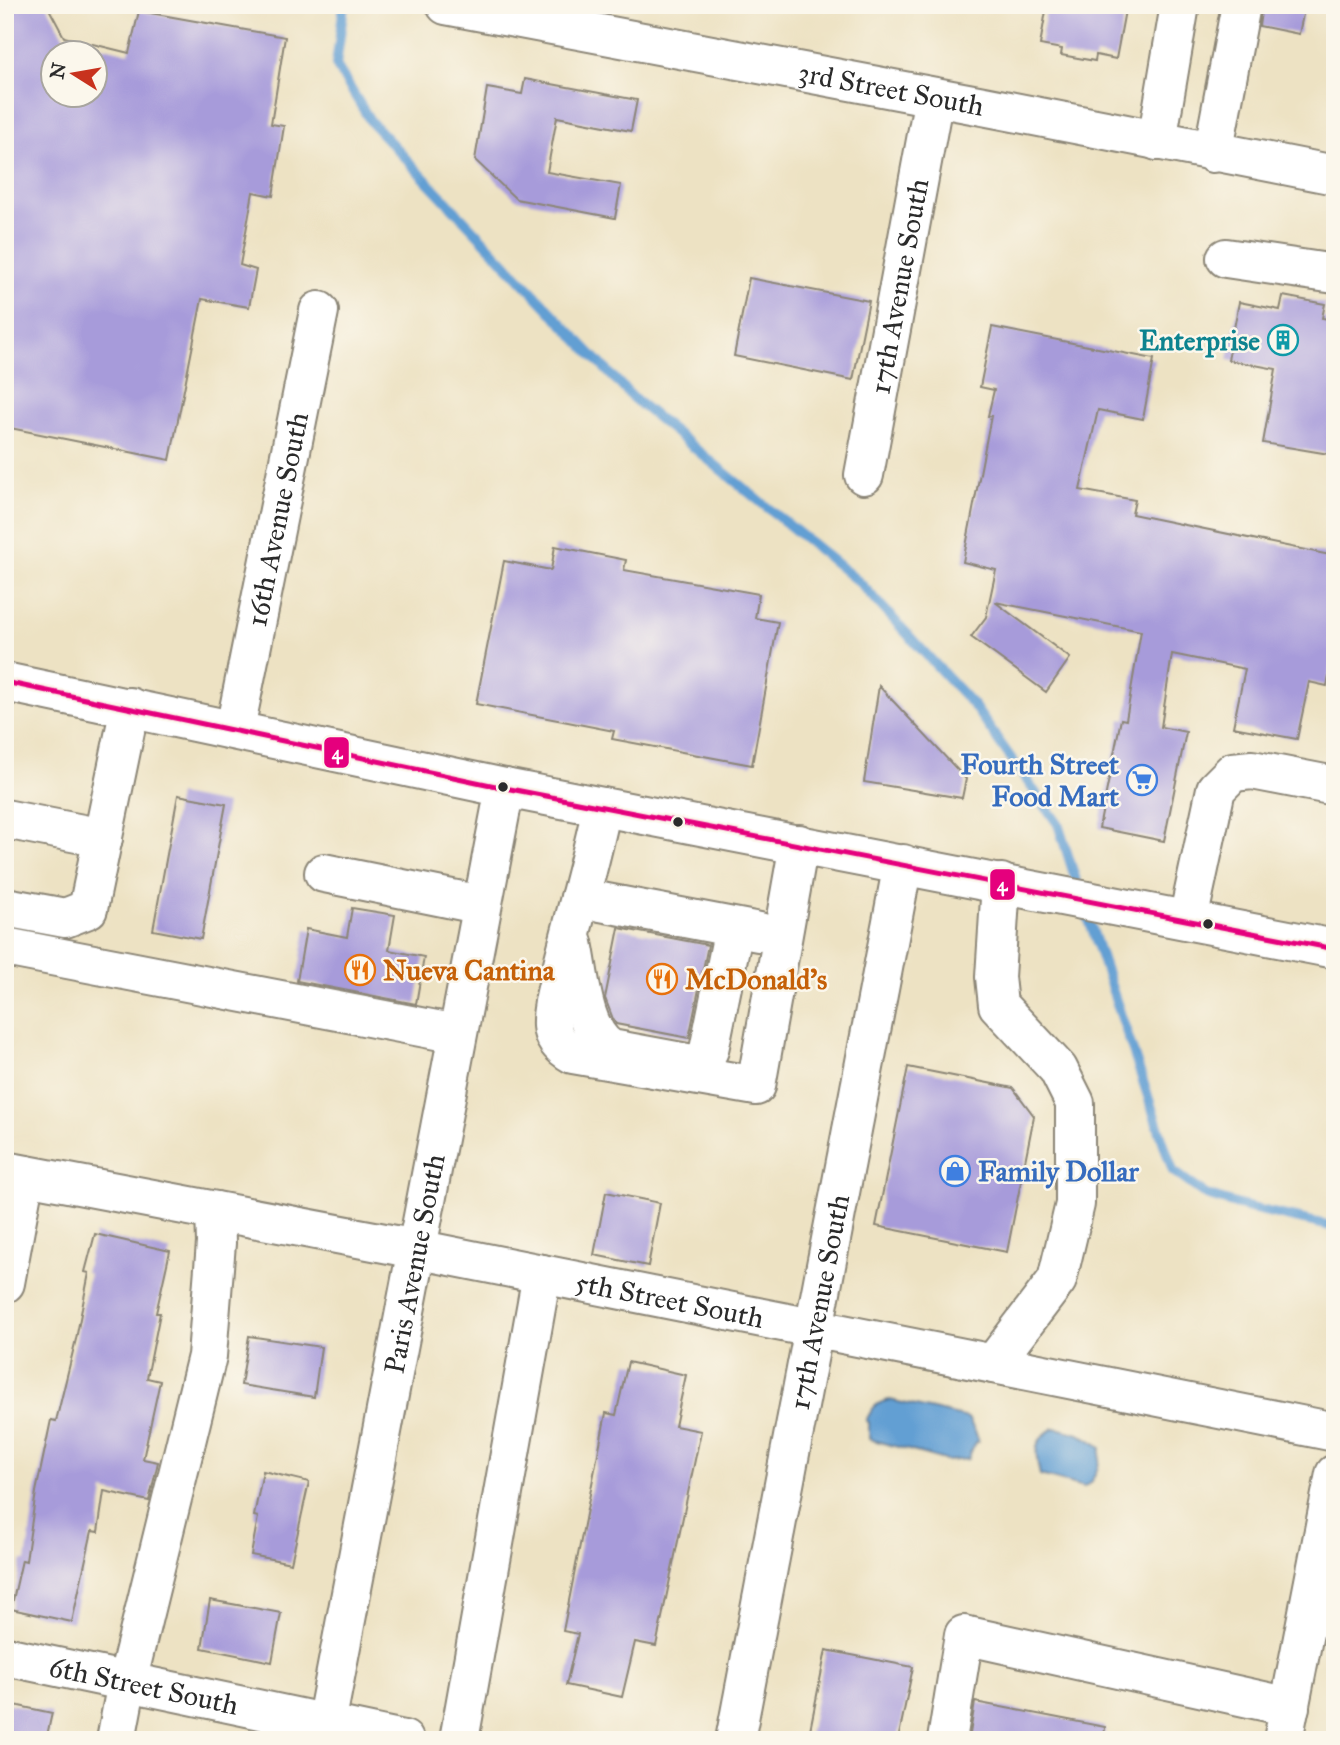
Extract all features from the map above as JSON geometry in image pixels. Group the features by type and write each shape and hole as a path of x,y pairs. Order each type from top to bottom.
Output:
{"street":[{"name":"3rd Street South","path":"446,5 1335,175"},
{"path":"1157,141 1180,5"},
{"path":"1213,153 1241,5"},
{"name":"17th Avenue South","path":"864,475 934,97"},
{"path":"1226,258 1335,274"},
{"name":"16th Avenue South","path":"235,729 319,311"},
{"path":"5,682 505,788 1335,948"},
{"path":"5,907 65,918 88,909 130,708"},
{"path":"1188,919 1216,789 1233,772 1252,770 1335,786"},
{"name":"Paris Avenue South","path":"324,1732 505,788"},
{"path":"601,807 592,858 575,914 553,1010 552,1028 562,1048 573,1054 755,1087 799,844"},
{"path":"5,819 103,838"},
{"name":"17th Avenue South","path":"735,1740 903,864"},
{"path":"324,873 482,905"},
{"path":"993,1364 1057,1280 1075,1204 1075,1103 1058,1069 998,1005 995,977 1001,883"},
{"path":"575,914 590,1022 600,1042 611,1049 692,1064 703,1061 709,1050 734,928"},
{"path":"575,914 734,928 781,936"},
{"path":"5,947 457,1034"},
{"path":"5,1283 15,1173"},
{"name":"5th Street South","path":"15,1173 416,1249 1335,1432"},
{"path":"116,1740 127,1682 206,1356 216,1243 215,1211"},
{"path":"459,1740 542,1274"},
{"path":"947,1740 964,1635 1286,1723 1335,1474"},
{"name":"6th Street South","path":"5,1656 127,1682 324,1732 404,1740"}],"water":[{"path":"890,1400 968,1418 978,1442 975,1442 968,1459 948,1461 869,1439 869,1422 866,1421 868,1416 878,1404"},
{"path":"1054,1428 1079,1434 1101,1448 1095,1475 1084,1487 1040,1475 1037,1448 1042,1437"}],"building":[{"path":"5,5 47,5 64,37 68,38 38,38 38,108 108,108 108,48 129,53 139,11 285,37 271,124 284,126 273,196 253,192 240,265 256,270 249,307 202,299 170,460 5,427"},
{"path":"1047,5 1126,5 1116,59 1096,55 1095,61 1061,55 1062,49 1040,45"},
{"path":"1262,5 1305,5 1299,34 1259,26"},
{"path":"525,79 637,100 631,131 557,117 547,172 621,185 615,218 516,199 475,160 487,88 522,94"},
{"path":"749,278 869,301 853,380 734,356"},
{"path":"1283,296 1325,304 1322,318 1335,320 1335,455 1263,443 1276,369 1228,360 1239,302 1280,310"},
{"path":"992,327 1154,359 1143,419 1098,410 1080,490 1135,500 1132,514 1335,556 1335,649 1327,686 1309,682 1297,739 1233,727 1245,669 1172,654 1161,727 1186,732 1164,841 1099,828 1121,719 1126,720 1141,631 995,602 1070,658 1046,692 971,637 986,617 996,570 963,562 991,416 988,416 994,390 980,387"},
{"path":"555,546 626,560 624,570 759,594 755,618 778,622 752,765 612,739 614,731 476,704 504,561 551,570"},
{"path":"879,686 966,779 962,798 864,782"},
{"path":"178,795 226,804 201,939 153,930"},
{"name":"Nueva Cantina","path":"352,908 395,915 389,950 424,957 416,1004 297,981 306,929 347,937"},
{"name":"McDonald's","path":"619,928 708,945 689,1038 616,1024 605,998"},
{"name":"Family Dollar","path":"908,1067 1013,1088 1034,1116 1007,1252 876,1226"},
{"path":"606,1192 660,1203 648,1266 594,1255"},
{"path":"95,1234 170,1251 156,1313 160,1313 147,1378 160,1381 143,1459 158,1462 149,1501 104,1491 98,1532 92,1531 72,1622 11,1609 22,1560 26,1561 36,1492 51,1420 56,1421 76,1339 89,1273 85,1272"},
{"path":"249,1336 321,1347 314,1397 241,1385"},
{"path":"628,1362 686,1375 675,1426 701,1431 656,1646 635,1642 622,1697 566,1685 578,1634 563,1631 606,1413 616,1415"},
{"path":"263,1471 309,1482 291,1563 251,1555 258,1517 254,1516"},
{"path":"210,1600 281,1613 272,1662 202,1648"},
{"path":"826,1650 913,1667 898,1740 808,1740"},
{"path":"975,1702 1105,1727 1104,1740 969,1740"},
{"path":"5,1703 52,1713 46,1740 5,1740"}],"waterway":[{"path":"344,5 336,65 371,122 633,398 860,583 973,705 1058,824 1079,890"},
{"path":"1086,911 1173,1171 1206,1195 1335,1227"}],"transit line":[{"name":"4","path":"5,682 505,788 1335,949"}],"place":[{"name":"Enterprise","path":"1283,340"},
{"name":"Fourth Street Food Mart","path":"1142,780"},
{"name":"Nueva Cantina","path":"360,970"},
{"name":"McDonald's","path":"662,979"},
{"name":"Family Dollar","path":"955,1171"}]}
